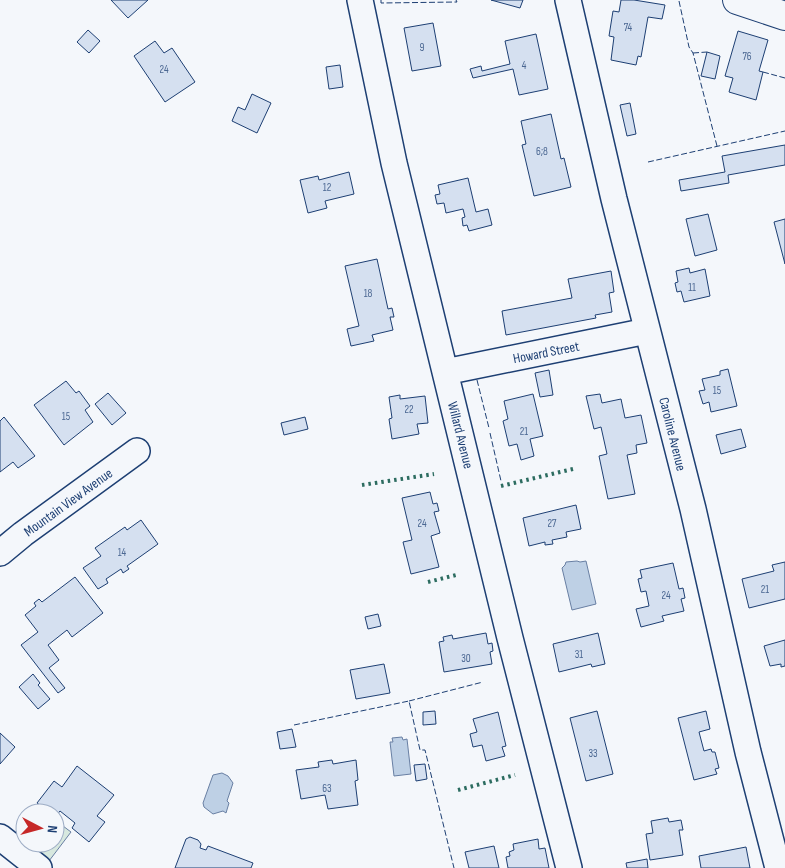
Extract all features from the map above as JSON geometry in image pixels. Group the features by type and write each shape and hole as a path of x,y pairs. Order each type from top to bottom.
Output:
{"main road":[{"path":"737,0 785,16"}],"street":[{"name":"Willard Avenue","path":"360,0 394,164 510,638 569,868"},
{"name":"Caroline Avenue","path":"568,0 614,199 692,509 748,752 778,868"},
{"name":"Howard Street","path":"446,372 647,331"},
{"name":"Mountain View Avenue","path":"0,554 23,534 137,451"},
{"path":"0,837 39,868"}],"shaded area":[{"path":"65,828 71,832 65,840"},
{"path":"38,853 55,853 49,861"}],"water":[{"path":"586,561 596,604 572,610 562,568 566,562"},
{"path":"402,737 403,740 407,739 411,774 394,776 390,742 393,742 392,738"},
{"path":"222,773 228,776 233,783 227,801 229,803 226,813 223,811 213,814 204,807 203,803 213,775"}],"building":[{"path":"111,0 148,0 128,18"},
{"path":"491,0 523,0 520,8"},
{"path":"621,0 665,5 662,19 648,17 641,57 638,56 636,65 611,60 614,37 609,36 613,11 619,12"},
{"path":"433,23 441,66 412,71 404,28"},
{"path":"88,30 100,41 89,53 77,42"},
{"path":"738,31 768,40 759,71 763,72 756,100 729,92 733,78 725,76"},
{"path":"536,34 548,89 519,95 513,69 473,78 470,69 481,66 482,71 510,64 505,41"},
{"path":"155,41 164,53 172,48 195,82 165,102 134,56"},
{"path":"707,52 720,56 715,79 701,76"},
{"path":"340,65 343,87 329,89 326,67"},
{"path":"252,94 271,103 257,133 232,121 238,107 245,110"},
{"path":"630,103 636,134 627,136 620,105"},
{"path":"551,114 561,159 564,158 571,187 534,196 522,145 526,144 521,121"},
{"path":"785,145 785,165 728,175 729,183 681,191 679,180 725,172 722,156"},
{"path":"349,172 354,194 325,201 327,208 308,213 300,180 318,176 319,180"},
{"path":"468,178 476,212 488,209 492,225 469,231 467,225 463,226 462,218 465,217 463,209 446,213 444,203 437,204 435,195 440,194 438,185"},
{"path":"708,214 717,250 695,256 686,219"},
{"path":"785,219 785,264 774,222"},
{"path":"377,259 388,309 392,308 394,317 390,317 393,330 372,335 374,341 351,346 347,329 359,326 345,266"},
{"path":"689,268 690,273 705,269 710,296 684,302 681,291 677,292 675,283 678,282 676,271"},
{"path":"611,271 614,292 609,293 612,312 595,315 596,318 506,335 502,311 572,298 568,279"},
{"path":"728,369 737,406 711,412 709,402 703,404 699,391 705,390 702,379 720,375 720,371"},
{"path":"549,370 553,395 540,397 535,373"},
{"path":"66,381 76,393 79,391 90,406 85,410 93,422 64,445 34,405"},
{"path":"108,393 126,413 112,425 95,404"},
{"path":"533,394 543,436 530,439 534,456 521,460 517,444 509,446 503,421 508,419 504,401"},
{"path":"600,394 602,403 621,399 625,418 641,415 647,443 636,445 637,453 627,455 635,494 608,499 599,456 607,454 601,427 594,429 586,396"},
{"path":"400,395 400,399 425,396 428,423 417,424 419,434 392,439 389,419 392,418 389,397"},
{"path":"4,417 35,456 18,468 13,462 0,472 0,421"},
{"path":"305,417 308,429 284,435 281,423"},
{"path":"741,429 746,447 721,454 716,435"},
{"path":"430,492 433,504 437,503 439,511 434,512 440,533 431,536 439,567 411,574 403,542 412,540 402,498"},
{"path":"576,505 581,529 566,532 567,537 552,540 553,544 545,545 545,542 529,546 523,518"},
{"path":"141,520 158,544 127,566 129,569 123,573 121,569 106,579 108,583 98,589 83,568 101,556 95,548 125,527 127,530"},
{"path":"785,562 785,599 749,608 742,579 774,571 772,565"},
{"path":"673,563 679,589 683,588 685,598 681,599 684,611 662,616 664,621 641,627 636,609 649,606 646,591 641,592 638,579 642,578 640,570"},
{"path":"75,577 103,613 72,637 67,630 48,645 59,660 49,668 65,688 58,693 21,645 38,632 25,615 36,606 34,603 39,599 42,602"},
{"path":"378,614 381,626 368,629 365,617"},
{"path":"486,633 488,644 492,643 493,651 490,652 492,664 444,672 439,642 444,641 443,637 452,635 453,639"},
{"path":"598,633 605,664 592,667 591,664 559,672 553,644"},
{"path":"785,640 785,666 781,667 781,664 770,666 764,646"},
{"path":"384,664 390,693 356,699 350,670"},
{"path":"33,674 40,683 38,685 50,699 38,709 19,687"},
{"path":"435,711 436,724 423,725 423,712"},
{"path":"597,711 613,774 586,781 570,718"},
{"path":"706,711 710,729 699,732 704,751 711,749 712,752 715,752 719,768 715,769 717,774 694,780 678,718"},
{"path":"498,712 506,746 502,747 505,756 486,761 482,745 473,747 470,734 477,732 473,719"},
{"path":"292,729 296,747 280,749 277,732"},
{"path":"0,733 15,747 0,764"},
{"path":"332,760 333,764 356,760 358,780 355,781 358,805 328,809 325,795 301,799 296,770 319,767 318,762"},
{"path":"425,764 427,779 416,781 414,765"},
{"path":"77,766 114,795 97,816 105,822 89,842 72,828 75,823 65,815 65,803 37,803 54,781 62,787"},
{"path":"668,818 669,822 681,820 683,830 679,830 683,855 650,860 646,834 653,833 651,821"},
{"path":"190,837 198,840 201,844 200,848 206,850 208,846 253,863 251,868 175,868 186,839"},
{"path":"538,839 539,849 545,848 549,868 508,868 506,857 510,856 509,852 514,850 513,844"},
{"path":"494,846 499,868 469,868 465,852"},
{"path":"746,847 750,868 701,868 699,856"},
{"path":"647,859 648,868 627,868 626,863"}],"hedge":[{"path":"501,486 573,469"},
{"path":"362,485 434,474"},
{"path":"428,582 456,575"},
{"path":"458,790 515,775"}],"fence":[{"path":"381,0 381,3 457,2 456,0"},
{"path":"679,1 689,47 693,53 717,146"},
{"path":"693,53 707,52"},
{"path":"763,72 785,78"},
{"path":"648,162 785,131"},
{"path":"477,380 489,428"},
{"path":"490,433 501,481"},
{"path":"409,701 483,682"},
{"path":"294,725 409,701 420,750 425,750 454,868"}]}
